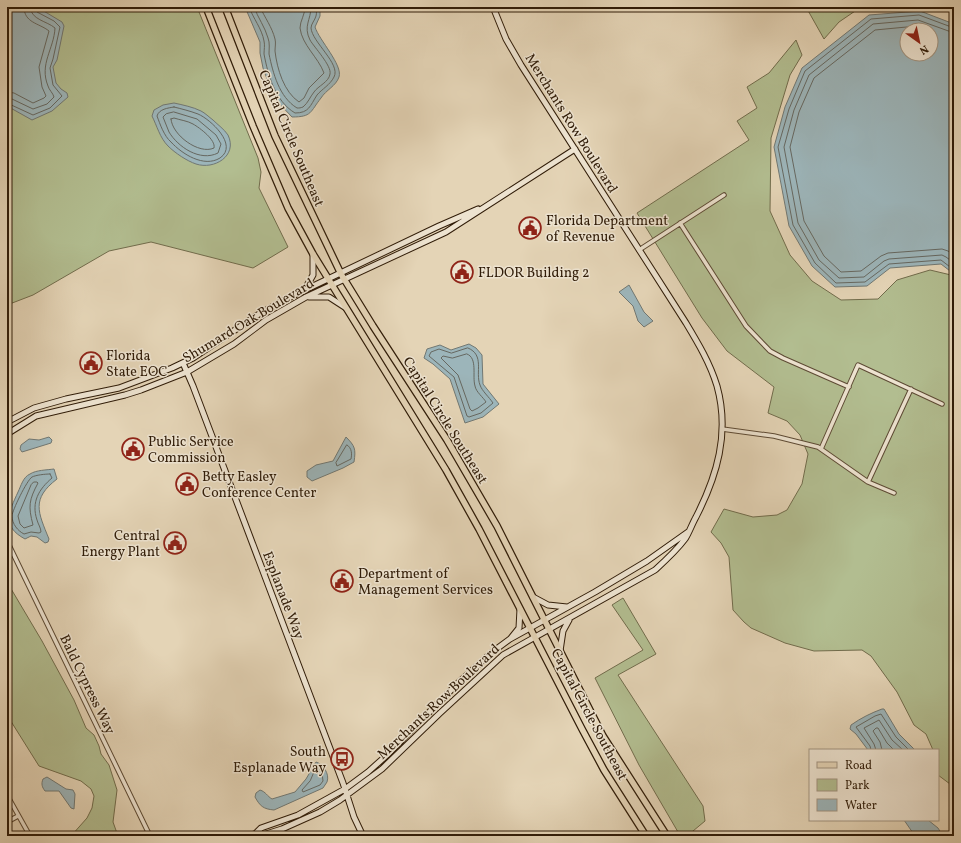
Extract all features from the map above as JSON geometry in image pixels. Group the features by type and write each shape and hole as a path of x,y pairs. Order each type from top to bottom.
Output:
{"main road":[{"name":"Capital Circle Southeast","path":"206,7 253,126 288,208 328,279 450,477 486,541 604,770 646,836"},
{"name":"Capital Circle Southeast","path":"225,7 274,136 341,274 447,440 497,526 603,736 667,836"}],"street":[{"name":"Merchants Row Boulevard","path":"247,836 255,834 263,835 299,822 330,807 382,769 503,655 655,570 668,558 686,537 713,480 723,438 721,407 717,386 710,366 686,323 506,39 493,7"},
{"name":"Shumard Oak Boulevard","path":"7,434 36,416 136,392 187,372 234,344 266,320 306,297 446,232 575,149"},
{"path":"639,250 724,195"},
{"name":"Shumard Oak Boulevard","path":"7,422 34,408 66,399 119,388 161,373 193,358 259,314 304,290 341,274 439,226 492,203"},
{"path":"680,223 746,326 770,351 849,387"},
{"path":"304,290 313,274 313,254"},
{"path":"306,297 330,297 346,308"},
{"path":"228,335 234,344"},
{"name":"Esplanade Way","path":"183,363 345,788 354,817 363,836"},
{"path":"821,449 858,365 942,404"},
{"path":"868,482 910,389"},
{"path":"722,429 774,436 818,447 868,482 894,492"},
{"name":"Merchants Row Boulevard","path":"255,834 261,828 298,815 345,788 368,772 491,652 510,639 647,562 688,531"},
{"name":"Bald Cypress Way","path":"7,541 150,836"},
{"path":"533,597 548,605 568,607"},
{"path":"510,639 519,628 520,608"},
{"path":"560,651 563,631 570,618"},
{"path":"451,691 457,697"},
{"path":"7,795 30,836"},
{"path":"7,822 18,816"}],"green space":[{"path":"7,7 197,7 258,158 261,172 259,188 288,247 253,268 151,242 109,251 33,295 7,305"},
{"path":"806,7 861,7 839,22 824,39"},
{"path":"796,40 802,55 790,75 771,138 770,211 790,255 812,281 841,300 878,299 897,280 930,270 951,275 954,280 954,787 939,776 939,749 933,749 926,734 914,725 897,692 871,656 862,650 814,651 785,643 751,628 744,622 733,610 729,557 721,543 711,532 724,509 753,517 777,515 787,510 802,484 808,454 800,435 787,421 768,413 774,387 727,351 702,318 637,213 749,140 737,121 757,108 747,87 769,73"},
{"path":"7,582 42,641 74,700 86,728 94,735 101,754 109,765 117,790 113,822 118,836 71,836 87,818 92,808 94,796 91,789 81,781 39,766 7,715"},
{"path":"623,598 656,654 618,675 703,806 705,821 687,836 684,836 678,832 639,765 595,678 643,650 612,605"}],"water":[{"path":"7,7 37,7 62,22 64,26 57,60 53,67 56,83 67,93 68,97 52,111 32,120 7,106"},
{"path":"245,7 320,7 320,16 315,27 338,66 339,77 336,83 323,95 307,115 292,117 274,98 263,68 260,53 260,42"},
{"path":"920,11 954,24 954,274 941,264 890,268 867,286 835,287 812,266 789,226 774,147 785,107 802,68 869,15"},
{"path":"174,103 191,107 202,112 223,129 228,135 230,149 222,160 210,165 196,164 178,154 165,143 152,116 154,110 163,105"},
{"path":"629,285 644,312 653,321 644,327 638,321 633,306 619,292"},
{"path":"469,344 476,348 482,355 483,384 499,404 483,417 465,423 450,379 424,358 427,349 440,345 451,350"},
{"path":"49,437 52,440 51,443 22,452 20,449 21,445 29,439 39,440"},
{"path":"346,437 354,448 354,462 312,481 307,477 307,471 316,465 333,461"},
{"path":"54,469 57,479 43,493 39,506 42,521 49,539 48,542 45,543 37,537 31,536 25,539 17,534 10,524 9,518 12,506 22,482 28,475 38,471"},
{"path":"884,709 899,734 914,749 867,749 856,734 850,729 851,725 870,714"},
{"path":"316,762 323,767 328,776 327,782 323,788 274,810 264,808 255,797 256,793 260,790 272,799 295,792 306,779"},
{"path":"47,777 66,789 73,790 75,794 74,809 71,808 59,791 45,791 42,782 43,779"},
{"path":"905,821 929,821 938,828 943,836 915,836"}],"place":[{"name":"Florida Department of Revenue","path":"530,228"},
{"name":"FLDOR Building 2","path":"462,272"},
{"name":"Florida State EOC","path":"91,363"},
{"name":"Public Service Commission","path":"133,449"},
{"name":"Betty Easley Conference Center","path":"187,484"},
{"name":"Central Energy Plant","path":"175,543"},
{"name":"Department of Management Services","path":"342,581"},
{"name":"South Esplanade Way","path":"342,759"}]}
